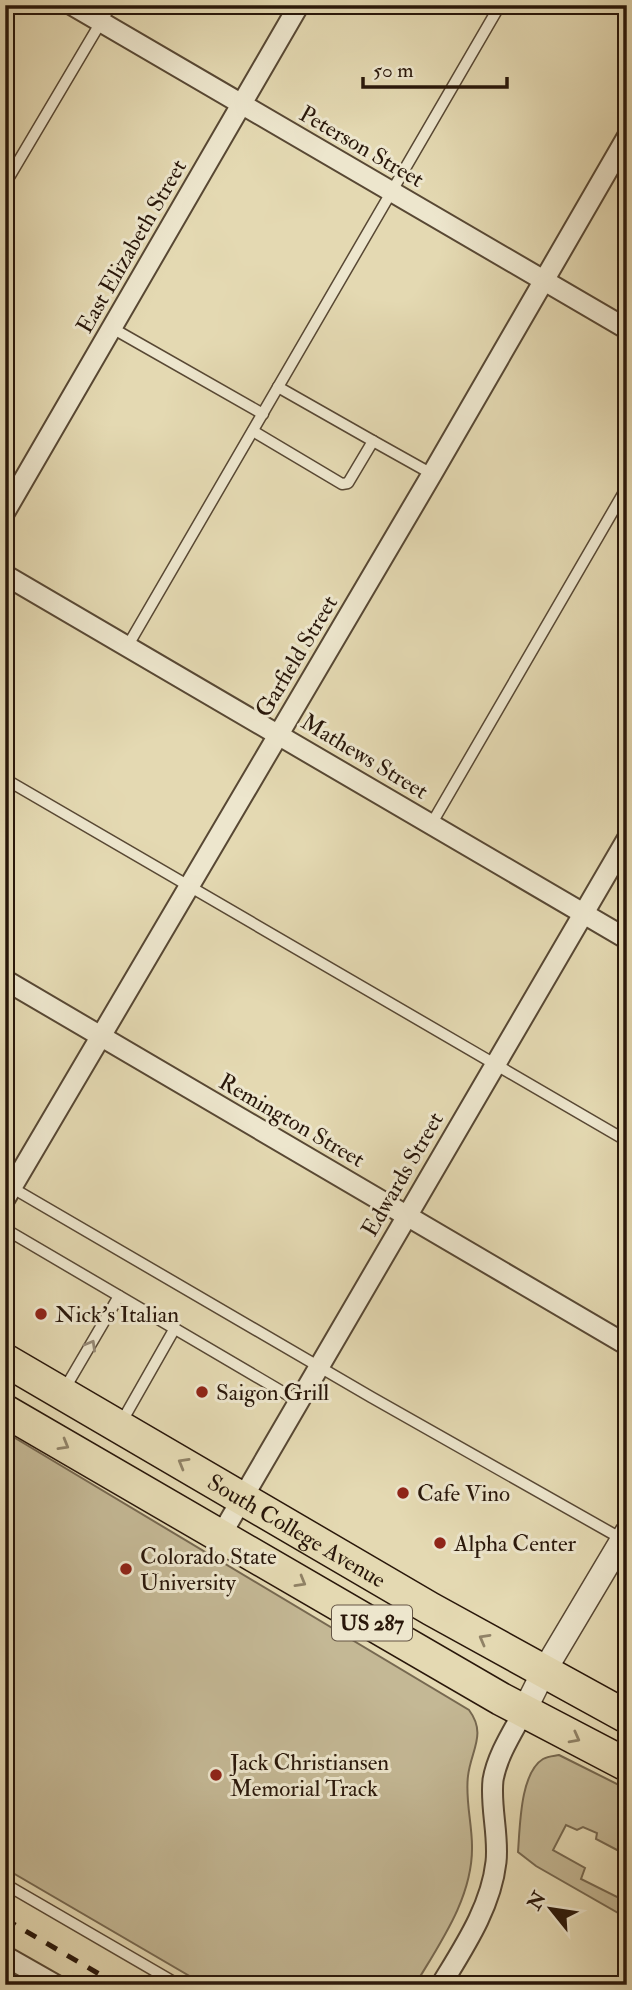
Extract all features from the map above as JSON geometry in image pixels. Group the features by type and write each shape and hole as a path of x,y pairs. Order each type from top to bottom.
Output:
{"highway":[{"name":"South College Avenue","path":"5,1360 543,1673 627,1717"},
{"name":"South College Avenue","path":"5,1411 524,1711 627,1765"}],"street":[{"name":"Peterson Street","path":"72,5 106,14 242,104 627,329"},
{"name":"East Elizabeth Street","path":"5,512 299,5"},
{"name":"Garfield Street","path":"7,1190 432,474 627,137"},
{"name":"Mathews Street","path":"5,575 627,939"},
{"name":"Edwards Street","path":"220,1535 627,839"},
{"name":"Remington Street","path":"5,981 627,1345"},
{"path":"442,1985 471,1934 491,1886 496,1862 494,1779 500,1757 543,1673 625,1537"},
{"path":"5,1956 56,1985"}],"lane":[{"path":"127,647 500,5"},
{"path":"5,184 106,14"},
{"path":"112,328 263,414"},
{"path":"278,387 432,474"},
{"path":"253,431 342,484 348,483 373,441"},
{"path":"432,823 627,487"},
{"path":"5,779 627,1141"},
{"path":"7,1190 625,1537"},
{"path":"5,1229 298,1401"},
{"path":"62,1393 119,1296"},
{"path":"120,1426 175,1328"},
{"path":"5,1884 179,1985"}],"shaded area":[{"name":"Jack Christiansen Memorial Track","path":"5,1432 469,1710 477,1727 467,1785 472,1837 471,1865 453,1919 415,1985 205,1985 13,1873 5,1864"},
{"path":"559,1755 627,1789 627,1856 624,1859 620,1857 619,1851 596,1839 597,1833 583,1827 577,1830 566,1825 553,1850 585,1868 581,1879 621,1899 627,1890 627,1918 536,1866 518,1852 523,1801 530,1776 535,1766 543,1759"}],"railway":[{"path":"5,1919 118,1985"}],"place":[{"name":"Nick's Italian","path":"41,1314"},
{"name":"Saigon Grill","path":"202,1392"},
{"name":"Cafe Vino","path":"403,1493"},
{"name":"Alpha Center","path":"440,1543"},
{"name":"Colorado State University","path":"126,1569"},
{"name":"Jack Christiansen Memorial Track","path":"216,1775"}]}
